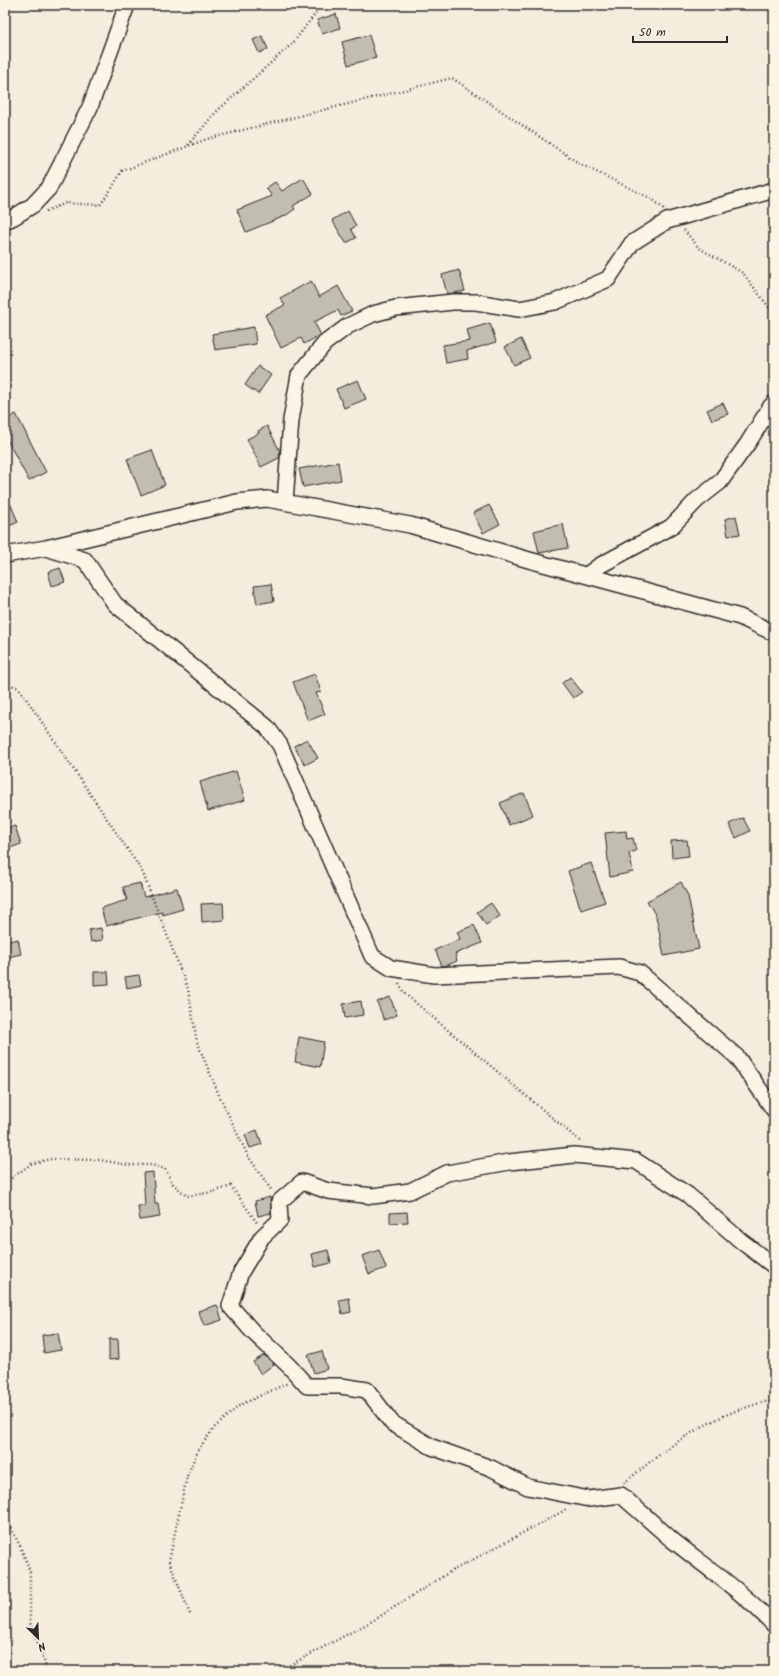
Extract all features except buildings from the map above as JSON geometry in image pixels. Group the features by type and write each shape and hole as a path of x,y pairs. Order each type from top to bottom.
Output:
{"street":[{"path":"5,221 27,209 49,188 90,107 127,5"},
{"path":"285,502 291,420 299,375 326,342 348,326 373,314 396,308 453,302 476,302 519,309 555,302 608,279 632,243 667,221 774,190"},
{"path":"587,575 599,566 671,527 697,500 720,482 748,443 771,406 774,404"},
{"path":"5,554 46,548 237,502 267,499 410,525 740,616 774,632"},
{"path":"46,548 85,560 115,604 267,727 280,745 372,956 391,968 434,976 619,967 640,973 737,1057 774,1110"},
{"path":"774,1266 741,1241 688,1195 636,1161 574,1155 509,1162 447,1173 410,1191 373,1196 328,1191 302,1182 279,1202 280,1220 265,1235 241,1272 230,1306 252,1332 307,1386 341,1386 367,1390 392,1424 432,1447 491,1468 528,1487 588,1499 621,1494 672,1539 729,1584 774,1624"}],"path":[{"path":"188,146 216,112 293,43 318,10 327,5"},
{"path":"27,209 43,213 66,203 100,204 122,171 207,139 452,78 580,164 652,199 676,219 698,248 743,272 774,314"},
{"path":"5,683 19,688 142,871 188,989 197,1042 219,1095 248,1156 279,1202"},
{"path":"391,968 404,993 598,1157"},
{"path":"5,1183 31,1164 50,1160 100,1160 128,1165 152,1165 165,1169 173,1184 187,1196 213,1192 231,1186 265,1235"},
{"path":"190,1614 169,1562 187,1476 198,1450 214,1428 240,1406 300,1378"},
{"path":"619,1486 674,1443 718,1417 765,1401 774,1401"},
{"path":"279,1671 374,1620 450,1572 568,1508"},
{"path":"5,1517 20,1546 30,1571 30,1623 45,1663 46,1671"}]}
